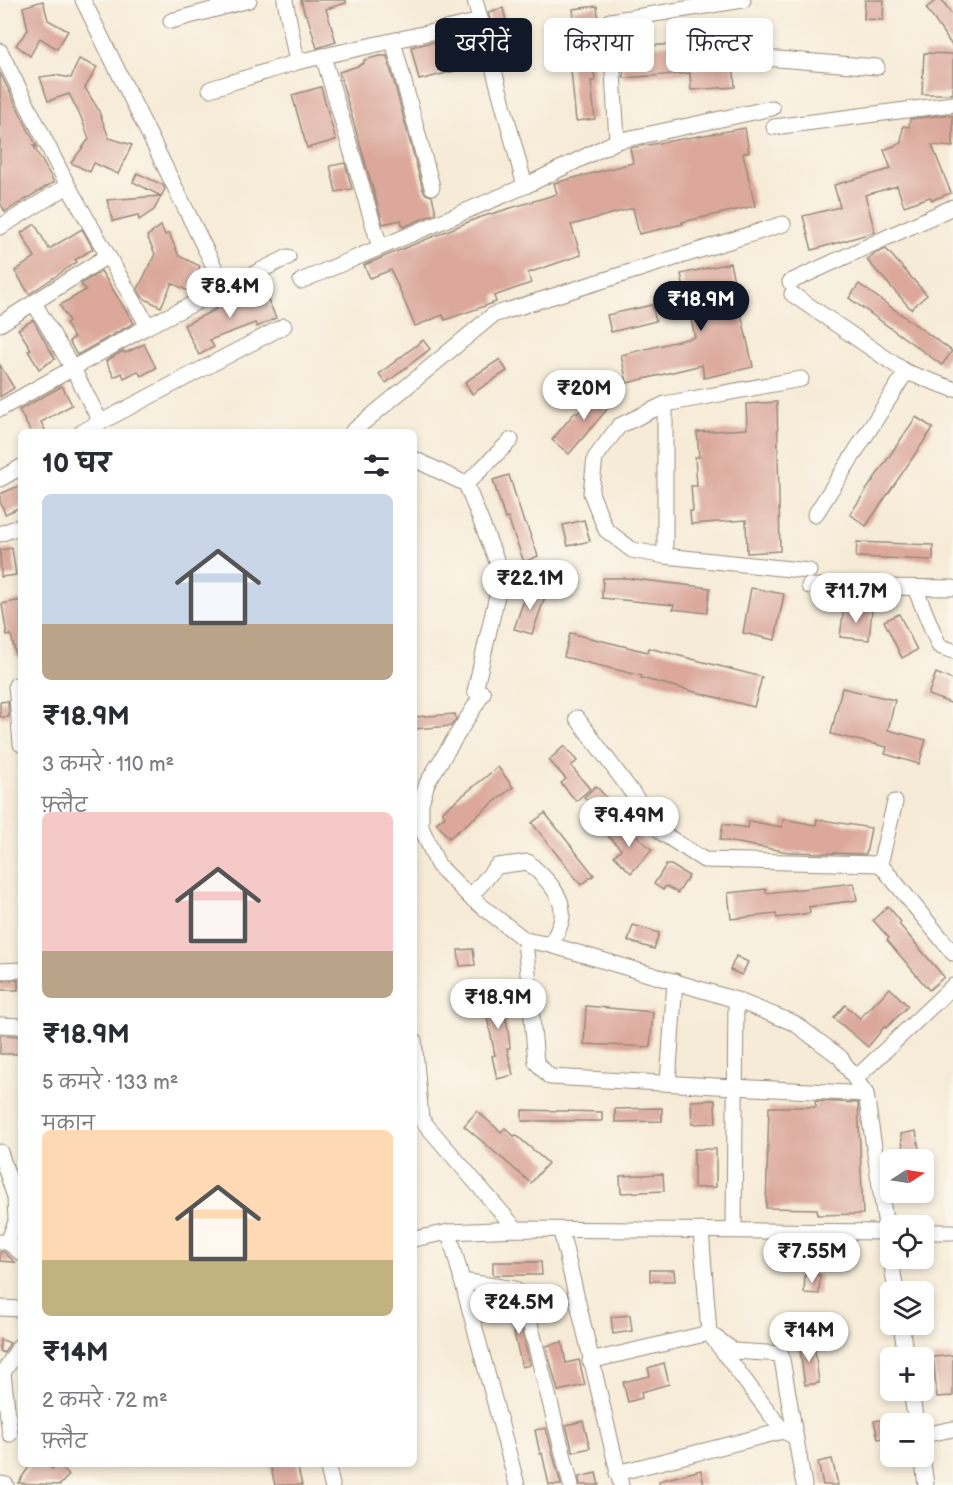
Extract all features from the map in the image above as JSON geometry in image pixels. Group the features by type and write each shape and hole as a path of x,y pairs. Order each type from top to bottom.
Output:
{"street":[{"path":"83,0 224,287"},
{"path":"171,21 249,0"},
{"path":"285,0 297,62"},
{"path":"475,0 480,18"},
{"path":"617,141 610,21 743,0"},
{"path":"210,89 297,62 435,31"},
{"path":"393,41 432,187"},
{"path":"0,51 68,186 148,326"},
{"path":"323,56 380,247"},
{"path":"773,59 877,68"},
{"path":"495,72 525,186"},
{"path":"774,127 953,104"},
{"path":"301,281 525,186 617,141 772,108"},
{"path":"1,225 68,186"},
{"path":"953,207 791,288 906,372 953,389"},
{"path":"358,429 493,315 783,224"},
{"path":"0,324 106,256"},
{"path":"0,409 148,326 288,257"},
{"path":"34,303 72,367 100,421"},
{"path":"87,429 284,326"},
{"path":"815,515 906,372"},
{"path":"801,379 665,404 619,426 596,458 591,493 606,530 632,550 666,556 809,579 915,588 953,588"},
{"path":"665,404 666,556"},
{"path":"466,484 511,440"},
{"path":"417,460 466,484 502,574 479,692 427,783 421,803 421,827 438,865 470,897 525,940 551,945 736,1000 794,1023 840,1056 866,1094 886,1215"},
{"path":"0,479 18,469"},
{"path":"0,534 18,527"},
{"path":"915,588 939,646 953,651"},
{"path":"0,686 18,685"},
{"path":"577,718 662,833 704,860 880,864 953,953"},
{"path":"880,864 895,802"},
{"path":"470,897 497,866 528,862 548,881 561,903 562,921 551,945"},
{"path":"525,940 536,1062 550,1077 866,1094"},
{"path":"0,970 18,970"},
{"path":"668,1083 675,981"},
{"path":"855,1079 953,986"},
{"path":"734,1230 736,1000"},
{"path":"0,1025 18,1026"},
{"path":"417,1074 421,1119 516,1229"},
{"path":"0,1152 3,1171 15,1197 16,1222 4,1242 18,1251"},
{"path":"417,1238 449,1232 516,1229 880,1232"},
{"path":"701,1230 710,1333 789,1434"},
{"path":"561,1231 619,1479 789,1434"},
{"path":"449,1232 516,1485"},
{"path":"934,1232 953,1232"},
{"path":"462,1281 514,1289 522,1296 571,1485"},
{"path":"0,1308 18,1309"},
{"path":"591,1361 710,1333"},
{"path":"710,1333 734,1351 781,1354 789,1434 804,1485"},
{"path":"10,1434 2,1375 18,1349"},
{"path":"934,1433 953,1429"},
{"path":"328,1467 332,1485"},
{"path":"924,1467 926,1485"},
{"path":"0,1484 6,1485"}],"building":[{"path":"301,0 346,0 346,3 326,9 336,42 317,48"},
{"path":"865,0 884,0 883,20 864,19"},
{"path":"937,0 942,0 953,16 953,47 926,8"},
{"path":"43,1 48,20 68,31 57,49 40,38 30,56 16,45 28,30 23,7"},
{"path":"597,6 598,18 574,18 573,9"},
{"path":"503,8 505,18 490,18 488,12"},
{"path":"435,42 435,72 451,72 419,80 411,47"},
{"path":"666,45 666,72 734,72 735,87 691,90 690,73 624,78 623,72 654,72 654,46"},
{"path":"924,53 953,54 953,94 922,94"},
{"path":"387,56 423,190 432,196 436,213 403,227 401,220 383,224 339,72 358,66 364,63 364,60"},
{"path":"79,59 97,67 85,88 98,109 109,138 132,145 118,174 94,163 90,172 71,163 89,139 81,117 69,94 48,101 40,77 55,75 71,78"},
{"path":"571,72 594,72 595,81 591,81 595,119 576,121"},
{"path":"0,73 37,147 33,145 54,182 5,212 0,202"},
{"path":"321,87 336,140 307,148 292,95"},
{"path":"953,116 953,147 932,145 951,193 904,206 897,186 865,195 875,232 812,250 803,216 840,207 834,185 891,169 884,150 901,143 903,126 909,127 910,119"},
{"path":"745,128 749,152 743,153 755,206 639,234 633,208 571,225 581,255 528,273 531,283 494,296 496,302 445,320 443,315 415,326 391,270 370,278 364,265 478,218 557,194 554,183 633,163 630,148"},
{"path":"345,163 352,189 336,192 330,166"},
{"path":"137,173 163,185 165,189 154,210 139,220 138,215 113,221 107,200 161,196 133,182"},
{"path":"35,224 49,249 82,229 93,249 29,294 15,271 35,257 21,233"},
{"path":"161,226 165,235 169,233 179,256 200,266 188,291 172,283 161,307 143,298 138,289 155,254 147,236"},
{"path":"886,249 927,295 911,309 867,260"},
{"path":"730,263 753,367 704,378 702,365 627,383 621,355 695,337 681,274"},
{"path":"101,271 134,323 77,355 69,341 74,338 66,323 69,321 60,305 86,290 81,284"},
{"path":"859,284 952,351 942,365 849,298"},
{"path":"263,288 276,318 257,327 255,323 210,340 214,347 199,355 184,325 216,309 215,304 224,299 231,297 232,301"},
{"path":"652,305 656,321 611,332 607,315"},
{"path":"33,320 55,359 39,369 28,351 31,349 18,329"},
{"path":"423,340 430,349 386,383 379,374"},
{"path":"144,344 156,368 141,376 138,371 124,378 122,373 114,377 106,361 123,351 125,353"},
{"path":"500,359 507,371 472,394 465,382"},
{"path":"0,365 14,388 0,397"},
{"path":"62,386 72,405 41,422 44,429 29,429 19,410"},
{"path":"601,387 616,399 569,454 552,440 575,412 577,414"},
{"path":"777,402 780,551 747,553 746,520 691,524 690,511 693,511 691,486 697,486 695,457 699,457 697,432 747,429 746,404"},
{"path":"916,417 933,428 866,526 850,514"},
{"path":"509,475 524,523 526,523 538,556 524,562 508,518 505,519 493,480"},
{"path":"18,486 18,508 5,514 0,494"},
{"path":"584,520 590,541 568,546 563,525"},
{"path":"857,542 933,545 933,560 856,557"},
{"path":"12,548 16,575 1,577 0,550"},
{"path":"603,578 626,578 710,588 707,613 673,609 674,605 602,598"},
{"path":"528,588 546,594 532,634 514,629"},
{"path":"751,588 784,594 775,640 743,633"},
{"path":"18,601 18,657 16,657 11,635 7,636 2,604"},
{"path":"844,607 872,610 869,640 840,637"},
{"path":"899,614 917,650 902,658 884,621"},
{"path":"570,633 648,652 649,648 762,677 754,707 564,657"},
{"path":"936,673 953,680 953,704 928,695"},
{"path":"842,688 895,700 888,730 926,740 919,764 885,754 887,747 831,734"},
{"path":"8,701 9,717 0,717 0,702"},
{"path":"455,714 456,719 451,726 417,729 417,717"},
{"path":"564,746 577,761 571,766 590,789 576,801 561,783 566,779 549,760"},
{"path":"498,767 513,787 449,838 436,823 445,816 442,812"},
{"path":"596,786 606,797 594,808 584,797"},
{"path":"545,813 594,875 581,885 532,823"},
{"path":"783,819 816,825 817,819 871,828 866,854 789,852 720,840 723,824 748,828 749,821 782,827"},
{"path":"621,823 633,836 635,834 652,850 631,873 614,856 621,849 608,836"},
{"path":"666,865 671,865 689,876 678,893 666,886 663,890 654,884"},
{"path":"854,883 857,900 809,907 810,913 777,918 776,914 731,919 728,893 766,889 766,893"},
{"path":"888,906 901,922 899,924 944,977 929,990 873,920"},
{"path":"633,925 659,933 654,949 628,941"},
{"path":"473,949 475,965 460,966 458,950"},
{"path":"736,956 748,962 742,975 730,970"},
{"path":"18,980 18,990 0,990 0,981"},
{"path":"499,985 508,1029 510,1048 507,1048 513,1075 497,1079 492,1056 495,1055 481,988"},
{"path":"890,988 908,1006 886,1028 885,1026 868,1047 834,1018 845,1005 860,1018"},
{"path":"586,1006 653,1012 650,1047 584,1044"},
{"path":"0,1035 18,1036 18,1054 0,1054"},
{"path":"715,1100 716,1123 692,1124 691,1101"},
{"path":"815,1101 858,1103 863,1214 817,1215 817,1209 766,1208 769,1107 816,1107"},
{"path":"662,1108 662,1121 615,1122 615,1109"},
{"path":"522,1110 602,1112 602,1121 522,1121"},
{"path":"477,1111 501,1132 505,1128 514,1136 516,1135 548,1163 531,1183 464,1126"},
{"path":"916,1131 919,1149 903,1149 901,1134"},
{"path":"694,1149 716,1149 716,1187 694,1188"},
{"path":"663,1174 664,1191 621,1193 620,1176"},
{"path":"0,1252 4,1252 15,1262 0,1261"},
{"path":"493,1262 541,1262 542,1275 493,1275"},
{"path":"650,1270 674,1270 675,1281 650,1281"},
{"path":"805,1274 820,1275 819,1294 804,1293"},
{"path":"549,1296 553,1313 538,1316 534,1300"},
{"path":"515,1303 530,1365 522,1367 507,1304"},
{"path":"630,1315 632,1331 613,1334 611,1317"},
{"path":"0,1339 10,1343 4,1353 0,1351"},
{"path":"562,1342 566,1363 579,1360 585,1385 558,1391 546,1346"},
{"path":"814,1342 819,1383 805,1385 799,1344"},
{"path":"953,1355 953,1396 937,1397 934,1357"},
{"path":"664,1363 669,1384 641,1392 642,1398 628,1402 623,1382 650,1376 648,1368"},
{"path":"880,1420 880,1439 878,1439 874,1421"},
{"path":"583,1421 590,1448 573,1452 566,1425"},
{"path":"546,1428 561,1485 549,1485 542,1453 540,1454 535,1430"},
{"path":"832,1459 838,1485 823,1485 818,1462"},
{"path":"29,1467 52,1469 60,1467 69,1475 60,1485 18,1483"},
{"path":"271,1467 298,1467 302,1485 275,1485"},
{"path":"701,1470 704,1485 659,1485 659,1481"},
{"path":"596,1473 599,1485 580,1485 579,1477"}]}
